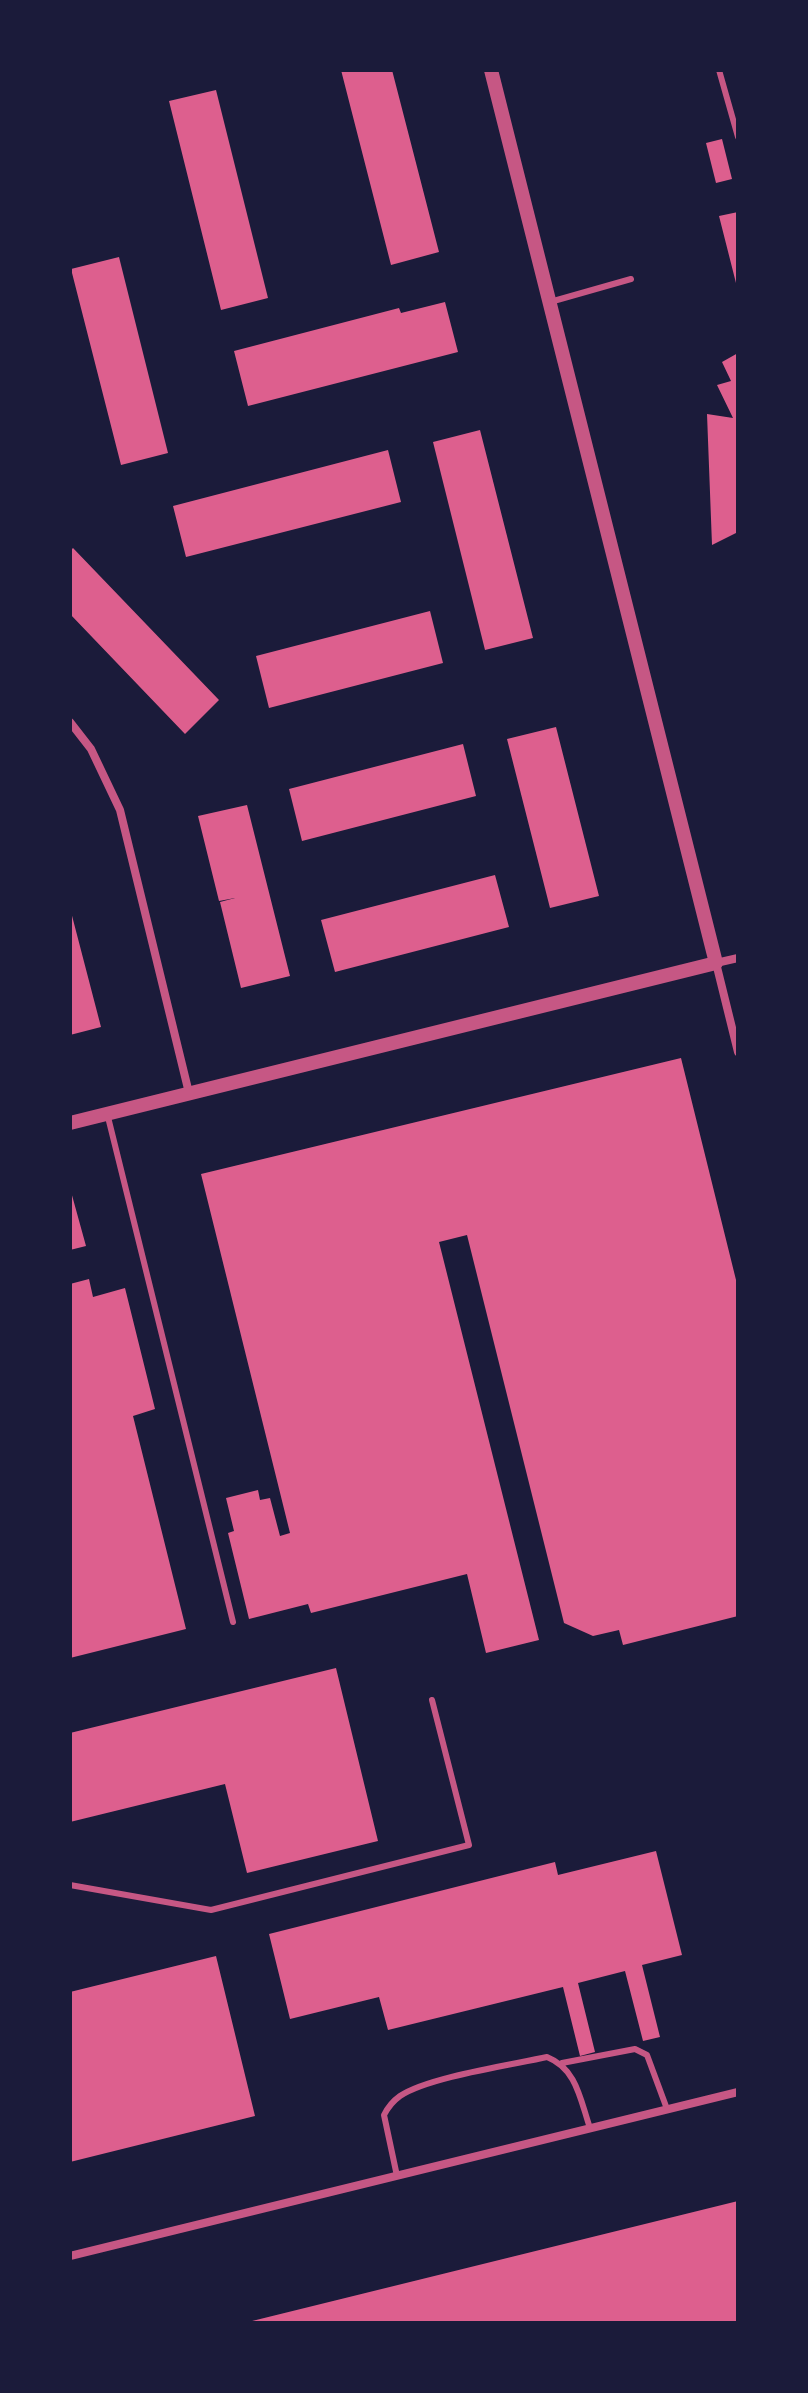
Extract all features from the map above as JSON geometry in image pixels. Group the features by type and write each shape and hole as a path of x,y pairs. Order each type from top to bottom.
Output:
{"street":[{"path":"491,70 738,1052"},
{"path":"70,722 91,749 120,810 189,1093"},
{"path":"70,1123 738,958"},
{"path":"70,2256 738,2092"}],"lane":[{"path":"719,70 738,137"},
{"path":"550,302 631,279"},
{"path":"107,1113 233,1622"},
{"path":"70,1885 211,1910 469,1845 432,1700"},
{"path":"562,2063 635,2049 647,2055 667,2109"},
{"path":"397,2176 384,2115 402,2095 424,2085 547,2057 562,2063 571,2074 590,2128"}],"building":[{"path":"341,70 392,70 439,252 391,265"},
{"path":"216,90 268,298 221,310 169,101"},
{"path":"722,139 732,179 716,183 706,143"},
{"path":"738,212 738,286 737,287 719,216"},
{"path":"119,257 168,453 121,465 71,269"},
{"path":"445,302 458,352 248,406 234,351 399,308 401,313"},
{"path":"738,353 738,532 712,545 707,414 733,418 717,385 731,381 722,362"},
{"path":"480,430 533,638 485,650 433,442"},
{"path":"388,450 401,502 186,557 173,506"},
{"path":"73,548 219,700 185,734 70,614 70,551"},
{"path":"430,611 443,663 269,708 256,656"},
{"path":"556,727 599,896 550,908 507,739"},
{"path":"463,744 476,796 302,841 289,789"},
{"path":"247,805 290,976 241,988 220,902 235,898 219,901 198,816"},
{"path":"495,875 509,927 335,972 321,920"},
{"path":"70,908 101,1027 70,1035"},
{"path":"681,1058 738,1288 738,1616 623,1645 619,1630 593,1636 564,1623 467,1235 439,1242 539,1640 486,1653 467,1574 311,1613 308,1604 249,1619 228,1533 234,1531 226,1498 258,1490 260,1500 270,1498 280,1536 290,1533 201,1174"},
{"path":"70,1188 86,1246 70,1250"},
{"path":"89,1279 93,1297 125,1288 155,1409 133,1416 186,1629 70,1658 70,1284"},
{"path":"336,1668 378,1841 247,1873 225,1784 70,1822 70,1733"},
{"path":"656,1851 682,1955 642,1965 660,2037 643,2041 625,1971 578,1983 595,2052 580,2056 563,1987 388,2030 379,1997 290,2019 269,1934 555,1862 558,1875"},
{"path":"216,1956 255,2116 70,2162 70,1992"},
{"path":"738,2201 738,2323 248,2323 248,2322"}]}
